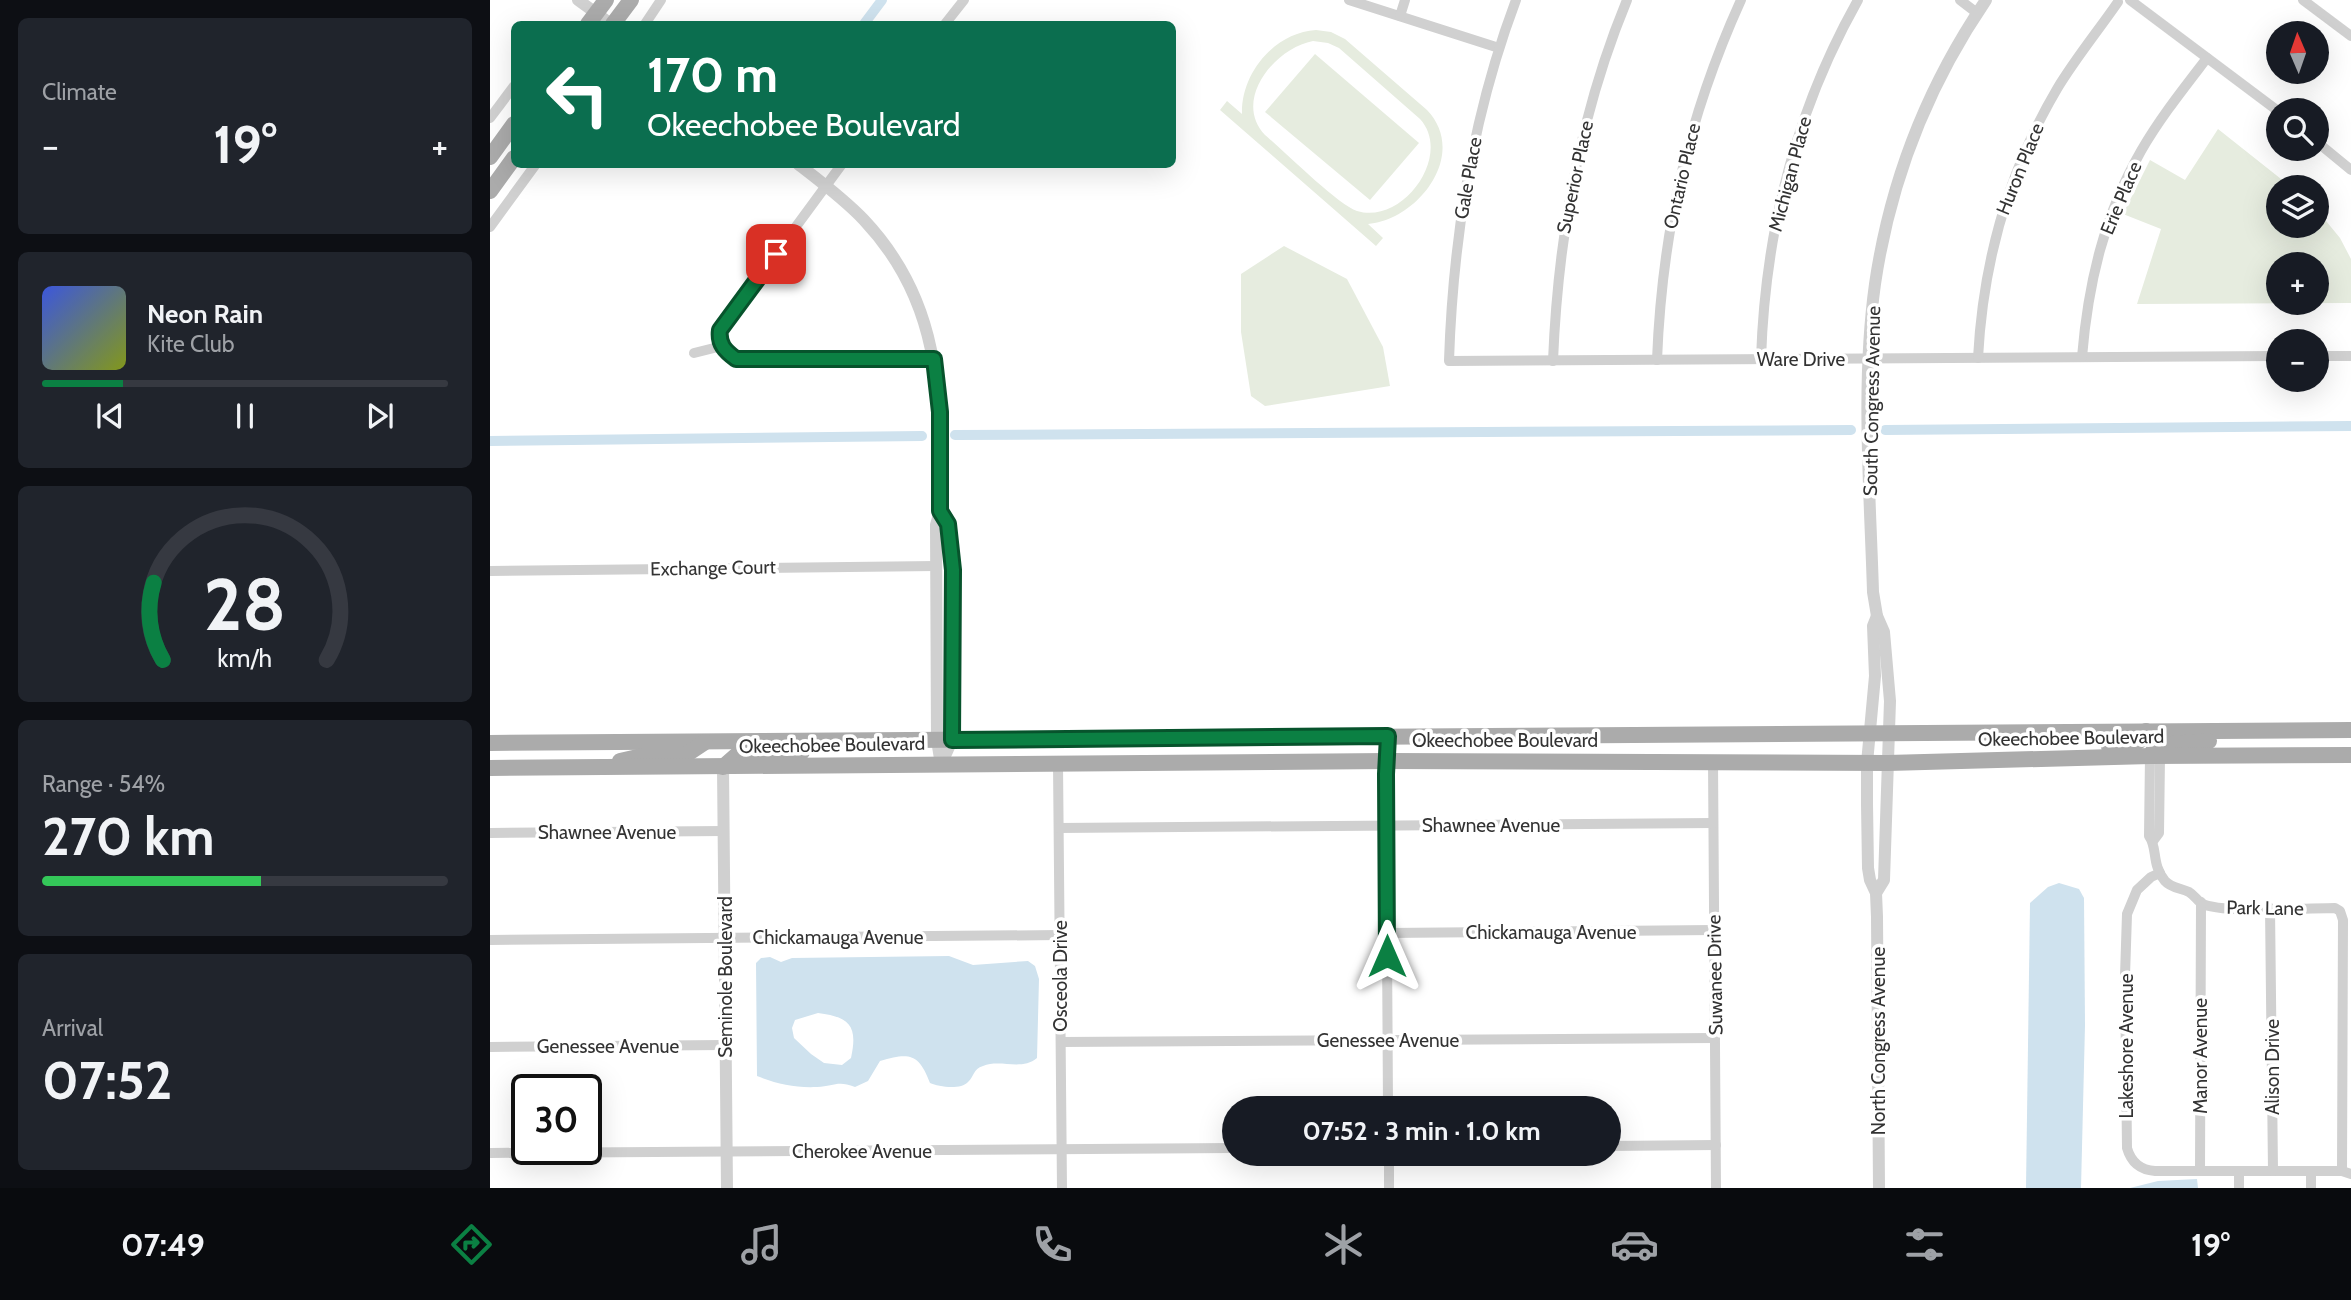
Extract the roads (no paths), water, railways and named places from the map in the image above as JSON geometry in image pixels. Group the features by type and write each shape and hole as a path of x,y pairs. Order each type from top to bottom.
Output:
{"main road":[{"path":"592,19 606,0"},
{"path":"614,21 631,0"},
{"path":"490,157 511,128"},
{"path":"490,191 511,162"},
{"path":"2155,756 2155,748 2161,745 2230,740 2238,730"},
{"name":"Okeechobee Boulevard","path":"490,743 2351,730"},
{"path":"2079,759 2093,748 2136,744 2144,738 2146,731"},
{"path":"723,767 739,753 802,752 845,741"},
{"path":"587,768 642,756 684,756 706,742"},
{"name":"Okeechobee Boulevard","path":"490,768 1387,761 1888,763 2155,756 2351,755"}],"street":[{"path":"578,0 592,19"},
{"path":"647,21 661,0"},
{"path":"948,21 964,0"},
{"path":"1349,0 1499,48"},
{"path":"1400,16 1405,0"},
{"name":"Gale Place","path":"1448,361 1459,221 1474,140 1499,48 1516,0"},
{"name":"Superior Place","path":"1553,361 1558,270 1572,182 1593,95 1627,0"},
{"name":"Ontario Place","path":"1657,360 1667,236 1682,164 1710,74 1741,0"},
{"name":"Michigan Place","path":"1761,359 1768,272 1783,191 1816,88 1858,0"},
{"path":"1960,0 1977,13"},
{"name":"South Congress Avenue","path":"1890,733 1884,632 1877,616 1873,592 1870,359 1875,285 1896,187 1925,109 1946,65 1986,0"},
{"path":"2118,1 2124,4 2130,0 2266,102"},
{"path":"2303,0 2351,36"},
{"name":"Huron Place","path":"1978,358 1986,276 2013,179 2037,125 2057,89 2118,1"},
{"name":"Erie Place","path":"2082,357 2089,290 2115,204 2158,124 2207,58"},
{"path":"490,118 511,90"},
{"path":"2329,152 2351,170"},
{"path":"490,227 533,168"},
{"path":"803,168 864,221 892,256 914,295 934,359 940,412 936,620 945,740"},
{"path":"839,168 720,330 721,343 736,359 934,359"},
{"path":"694,353 721,343"},
{"name":"Ware Drive","path":"1448,361 2266,356"},
{"path":"2329,356 2351,356"},
{"path":"940,511 948,524 953,570 953,640 941,765"},
{"name":"Exchange Court","path":"490,570 936,566"},
{"name":"South Congress Avenue","path":"1871,734 1875,676 1872,626 1877,616"},
{"path":"936,620 943,632 953,640"},
{"name":"North Congress Avenue","path":"1876,893 1884,880 1890,733"},
{"name":"North Congress Avenue","path":"1871,734 1867,763 1868,868 1876,893 1879,1188"},
{"path":"1388,736 1388,1096"},
{"path":"2155,756 2149,836 2153,841 2155,862 2160,873"},
{"name":"Suwanee Drive","path":"1713,762 1716,1188"},
{"name":"Osceola Drive","path":"1058,764 1062,1188"},
{"name":"Seminole Boulevard","path":"723,767 727,1188"},
{"name":"Shawnee Avenue","path":"1059,828 1713,823"},
{"name":"Shawnee Avenue","path":"490,833 723,831"},
{"name":"Park Lane","path":"2160,873 2170,886 2187,891 2201,902 2226,908 2335,908 2340,911 2343,920 2347,1172"},
{"name":"Lakeshore Avenue","path":"2160,873 2151,877 2137,890 2127,914 2127,1148 2136,1165 2148,1171 2200,1171"},
{"name":"Manor Avenue","path":"2200,1171 2201,902"},
{"name":"Alison Drive","path":"2270,908 2273,1171"},
{"name":"Chickamauga Avenue","path":"1387,933 1714,930"},
{"name":"Chickamauga Avenue","path":"490,940 1060,935"},
{"name":"Genessee Avenue","path":"1061,1042 1715,1038"},
{"name":"Genessee Avenue","path":"490,1046 725,1045"},
{"path":"1621,1146 1716,1145"},
{"name":"Cherokee Avenue","path":"490,1153 1222,1148"},
{"path":"1389,1166 1389,1188"},
{"path":"2200,1171 2347,1172"},
{"path":"2239,1171 2239,1188"},
{"path":"2311,1171 2311,1188"}],"water":[{"path":"2059,883 2079,889 2084,898 2085,1025 2081,1188 2026,1188 2030,903 2048,887"},
{"path":"949,956 973,965 1028,961 1035,966 1039,979 1037,1058 1025,1064 983,1066 977,1069 965,1085 955,1087 930,1083 922,1066 906,1056 880,1061 868,1081 855,1087 840,1084 794,1086 757,1076 756,963 761,958 770,957 781,962 792,958","holes":["818,1013 844,1021 852,1031 851,1058 842,1065 824,1063 794,1038 792,1028 795,1020"]},
{"path":"2197,1179 2198,1188 2130,1188 2158,1181"}],"waterway":[{"path":"866,21 882,0"},
{"path":"1885,430 2351,426"},
{"path":"955,435 1851,430"},
{"path":"490,441 922,436"}]}
